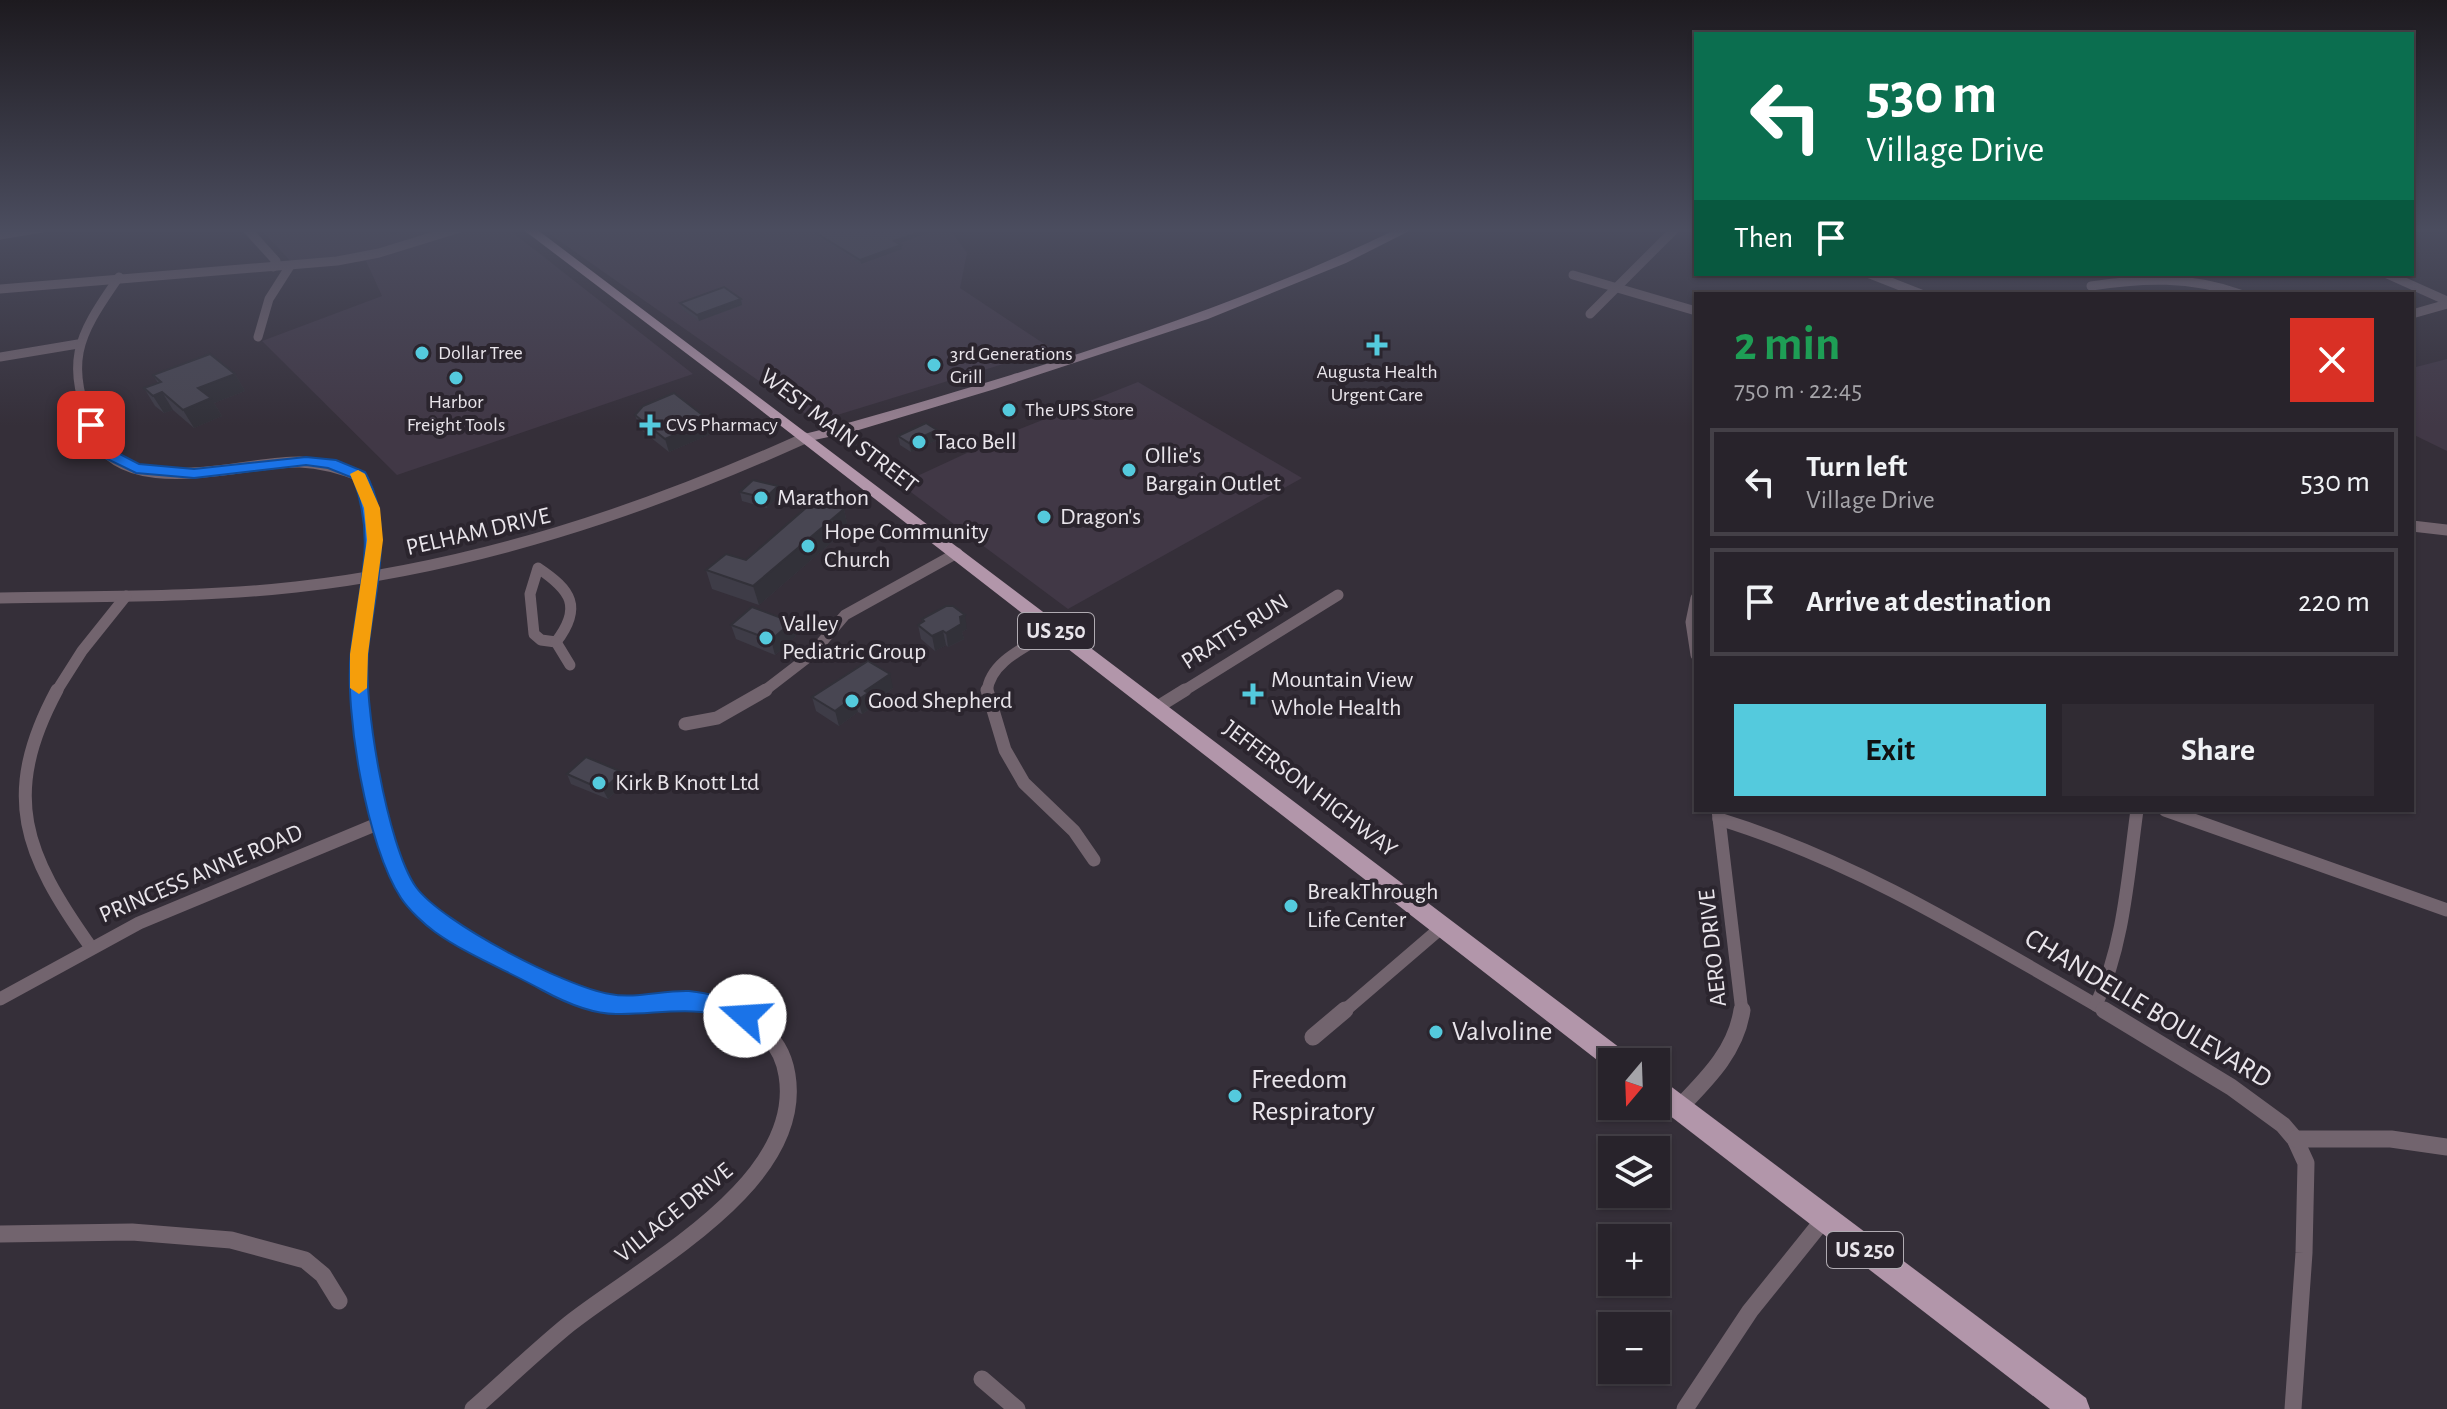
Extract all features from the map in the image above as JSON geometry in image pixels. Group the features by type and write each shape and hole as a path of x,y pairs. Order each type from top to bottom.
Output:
{"main road":[{"name":"WEST MAIN STREET","path":"614,294 1156,708"},
{"path":"805,438 841,420 1092,345 1239,294"},
{"path":"805,438 847,429 1099,353 1266,294"},
{"name":"JEFFERSON HIGHWAY","path":"1156,708 1601,1048"},
{"name":"US 250","path":"1670,1101 2075,1409"}],"street":[{"name":"VILLAGE DRIVE","path":"109,294 78,344 75,373 77,388 99,445 124,464 155,472 194,473 306,461 331,464 360,476 372,508 375,540 364,613 358,693 362,736 382,822 399,876 424,911 442,926 572,995 613,1005 687,1001 709,1003 745,1016 773,1040 783,1059 788,1093 783,1122 765,1165 731,1204 568,1325 473,1409"},
{"path":"258,337 272,294"},
{"path":"1590,314 1610,294"},
{"path":"1636,294 1694,310"},
{"path":"2414,313 2447,302"},
{"path":"0,357 78,344"},
{"name":"PELHAM DRIVE","path":"0,598 250,591 372,576 531,541 657,501 805,438"},
{"path":"2414,526 2447,530"},
{"path":"531,541 538,568 530,594 534,634 541,640 556,642"},
{"path":"685,724 717,718 762,693 811,655 845,615 957,553"},
{"path":"538,568 562,584 570,594 568,627 556,642"},
{"name":"PRATTS RUN","path":"1156,708 1338,595"},
{"path":"90,946 50,885 32,848 24,806 25,783 35,737 53,692 80,652 126,596"},
{"path":"1694,608 1691,622 1694,642"},
{"path":"1054,630 998,665 989,677 987,691 1005,750 1024,783 1074,831 1094,860"},
{"path":"556,642 570,665"},
{"path":"2096,1005 2105,991 2113,954 2137,812"},
{"path":"2171,812 2447,910"},
{"name":"CHANDELLE BOULEVARD","path":"1719,815 1779,837 1924,907 2096,1005 2269,1114 2295,1139"},
{"name":"AERO DRIVE","path":"1679,1108 1729,1052 1742,1023 1743,1003 1719,815"},
{"name":"PRINCESS ANNE ROAD","path":"0,999 90,946 190,897 382,822"},
{"path":"1313,1037 1442,927"},
{"path":"2293,1409 2304,1253 2306,1163 2295,1139 2400,1138 2447,1147"},
{"path":"1685,1409 1742,1322 1785,1264 1824,1219"},
{"path":"0,1234 85,1232 228,1238 290,1253 310,1263 326,1277 339,1301"},
{"path":"982,1379 1017,1409"}],"shaded area":[{"path":"381,294 591,294 693,374 397,475 262,341 382,296"},
{"path":"635,294 969,294 1052,349 834,416 813,419"},
{"path":"2447,359 2447,451 2414,435 2414,367"},
{"path":"1138,382 1302,478 1068,609 900,484 1010,433"}],"building":[{"path":"705,294 734,294 741,299 697,315 680,303"},
{"path":"210,354 235,374 198,388 211,398 183,410 162,392 153,396 144,388 161,382 153,375"},
{"path":"674,393 709,420 665,439 635,415 643,406"},
{"path":"926,423 937,430 909,443 898,436"},
{"path":"753,480 778,486 765,498 740,492"},
{"path":"815,500 844,509 753,586 706,570 726,554 746,560"},
{"path":"946,606 953,606 965,615 960,617 961,624 946,633 943,631 932,636 918,625 924,621 922,619"},
{"path":"752,607 792,622 771,640 731,625"},
{"path":"868,661 890,674 865,691 868,693 858,700 854,697 835,711 812,697"},
{"path":"586,757 622,772 603,790 567,774"}],"slow traffic":[{"path":"358,474 372,508 375,540 359,654 359,688"}],"place":[{"name":"Augusta Health Urgent Care","path":"1377,345"},
{"name":"Dollar Tree","path":"422,353"},
{"name":"3rd Generations Grill","path":"934,365"},
{"name":"Harbor Freight Tools","path":"456,378"},
{"name":"The UPS Store","path":"1009,410"},
{"name":"CVS Pharmacy","path":"650,425"},
{"name":"Taco Bell","path":"919,442"},
{"name":"Ollie's Bargain Outlet","path":"1129,470"},
{"name":"Marathon","path":"761,498"},
{"name":"Dragon's","path":"1044,517"},
{"name":"Hope Community Church","path":"808,546"},
{"name":"Valley Pediatric Group","path":"766,638"},
{"name":"Mountain View Whole Health","path":"1253,694"},
{"name":"Good Shepherd","path":"852,701"},
{"name":"Kirk B Knott Ltd","path":"599,783"},
{"name":"BreakThrough Life Center","path":"1291,906"},
{"name":"Valvoline","path":"1436,1032"},
{"name":"Freedom Respiratory","path":"1235,1096"}],"route":[{"path":"91,425 99,445 113,459 155,472 215,472 306,461 344,467 360,476 372,508 375,540 359,654 358,693 362,736 382,822 399,876 410,894 442,926 572,995 613,1005 669,1001 709,1003 745,1016"}]}
